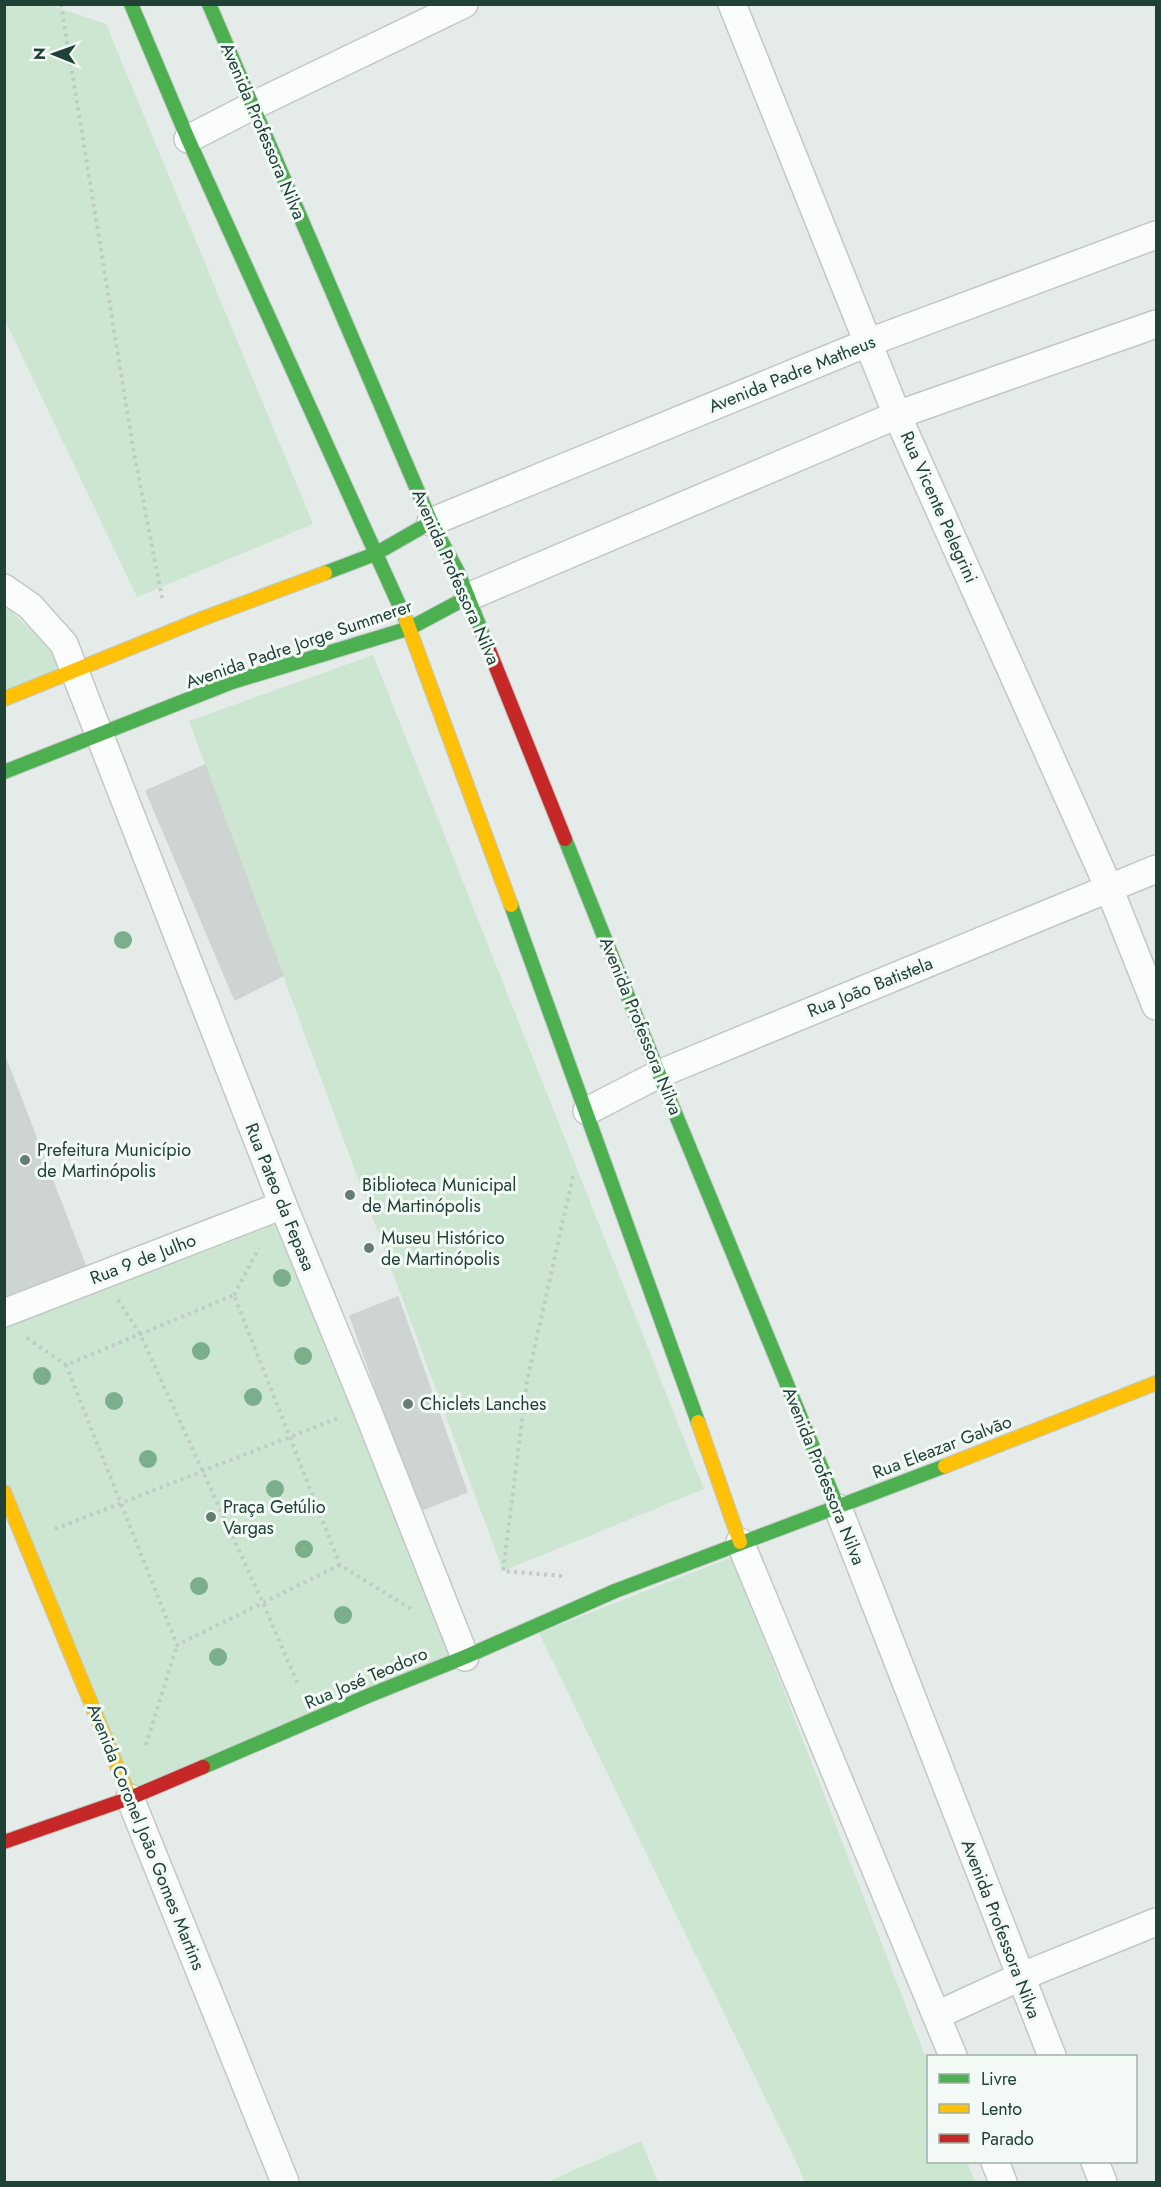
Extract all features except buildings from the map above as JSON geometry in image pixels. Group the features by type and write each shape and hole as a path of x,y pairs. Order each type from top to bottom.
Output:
{"street":[{"name":"Avenida Professora Nilva","path":"209,4 431,522 468,597 659,1074 838,1508 1052,2055"},
{"path":"188,139 464,4"},
{"name":"Rua Vicente Pelegrini","path":"732,4 897,415 1109,888 1156,1006"},
{"path":"128,7 410,628 587,1111 740,1542 953,2055"},
{"name":"Avenida Padre Matheus","path":"431,522 867,343 1156,235"},
{"path":"468,597 897,415 1156,324"},
{"path":"4,699 168,632 375,554 431,522"},
{"name":"Rua Pateo da Fepasa","path":"4,588 30,606 64,644 283,1205 366,1407 460,1647"},
{"name":"Avenida Padre Jorge Summerer","path":"4,772 231,682 410,628 468,597"},
{"name":"Rua João Batistela","path":"587,1111 659,1074 1156,869"},
{"name":"Rua 9 de Julho","path":"4,1313 283,1205"},
{"name":"Rua Eleazar Galvão","path":"740,1542 838,1508 1156,1383"},
{"name":"Avenida Coronel João Gomes Martins","path":"4,1492 285,2182"},
{"name":"Rua José Teodoro","path":"4,1842 130,1798 313,1720 460,1647 615,1591 740,1542"},
{"path":"937,2015 1020,1977 1156,1922"},
{"path":"995,2163 1003,2182"},
{"path":"1095,2163 1103,2182"}],"path":[{"path":"61,4 134,453 168,632"},
{"path":"567,1577 503,1571 527,1381 575,1167"},
{"path":"66,1365 234,1294 340,1565 460,1647"},
{"path":"22,1334 66,1365 177,1646 130,1798"},
{"path":"140,1334 263,1603 313,1720"},
{"path":"24,1542 120,1502 366,1407"},
{"path":"177,1646 340,1565"}],"green space":[{"path":"5,4 50,5 106,24 313,524 137,597 5,320"},
{"path":"5,606 74,670 5,695"},
{"path":"373,655 704,1489 503,1571 189,721"},
{"name":"Praça Getúlio Vargas","path":"283,1205 465,1657 130,1798 5,1492 5,1313"},
{"path":"732,1557 927,2060 927,2163 967,2163 975,2182 805,2182 539,1633"},
{"path":"641,2141 658,2182 547,2182"}],"traffic: fast":[{"path":"131,4 188,139 406,620"},
{"path":"209,4 431,522 458,572 487,645"},
{"path":"325,573 375,554 431,522"},
{"path":"4,772 232,682 410,628 468,597"},
{"path":"565,839 838,1508"},
{"path":"511,905 698,1422"},
{"path":"203,1767 615,1591 945,1466"}],"traffic: slow":[{"path":"4,699 204,618 325,573"},
{"path":"406,620 511,905"},
{"path":"945,1466 1156,1383"},
{"path":"698,1422 740,1542"},
{"path":"4,1492 130,1798"}],"traffic: jam":[{"path":"487,645 565,839"},
{"path":"4,1842 130,1798 203,1767"}],"place":[{"name":"Prefeitura Município de Martinópolis","path":"25,1160"},
{"name":"Biblioteca Municipal de Martinópolis","path":"350,1195"},
{"name":"Museu Histórico de Martinópolis","path":"369,1248"},
{"name":"Chiclets Lanches","path":"408,1404"},
{"name":"Praça Getúlio Vargas","path":"211,1517"}]}
